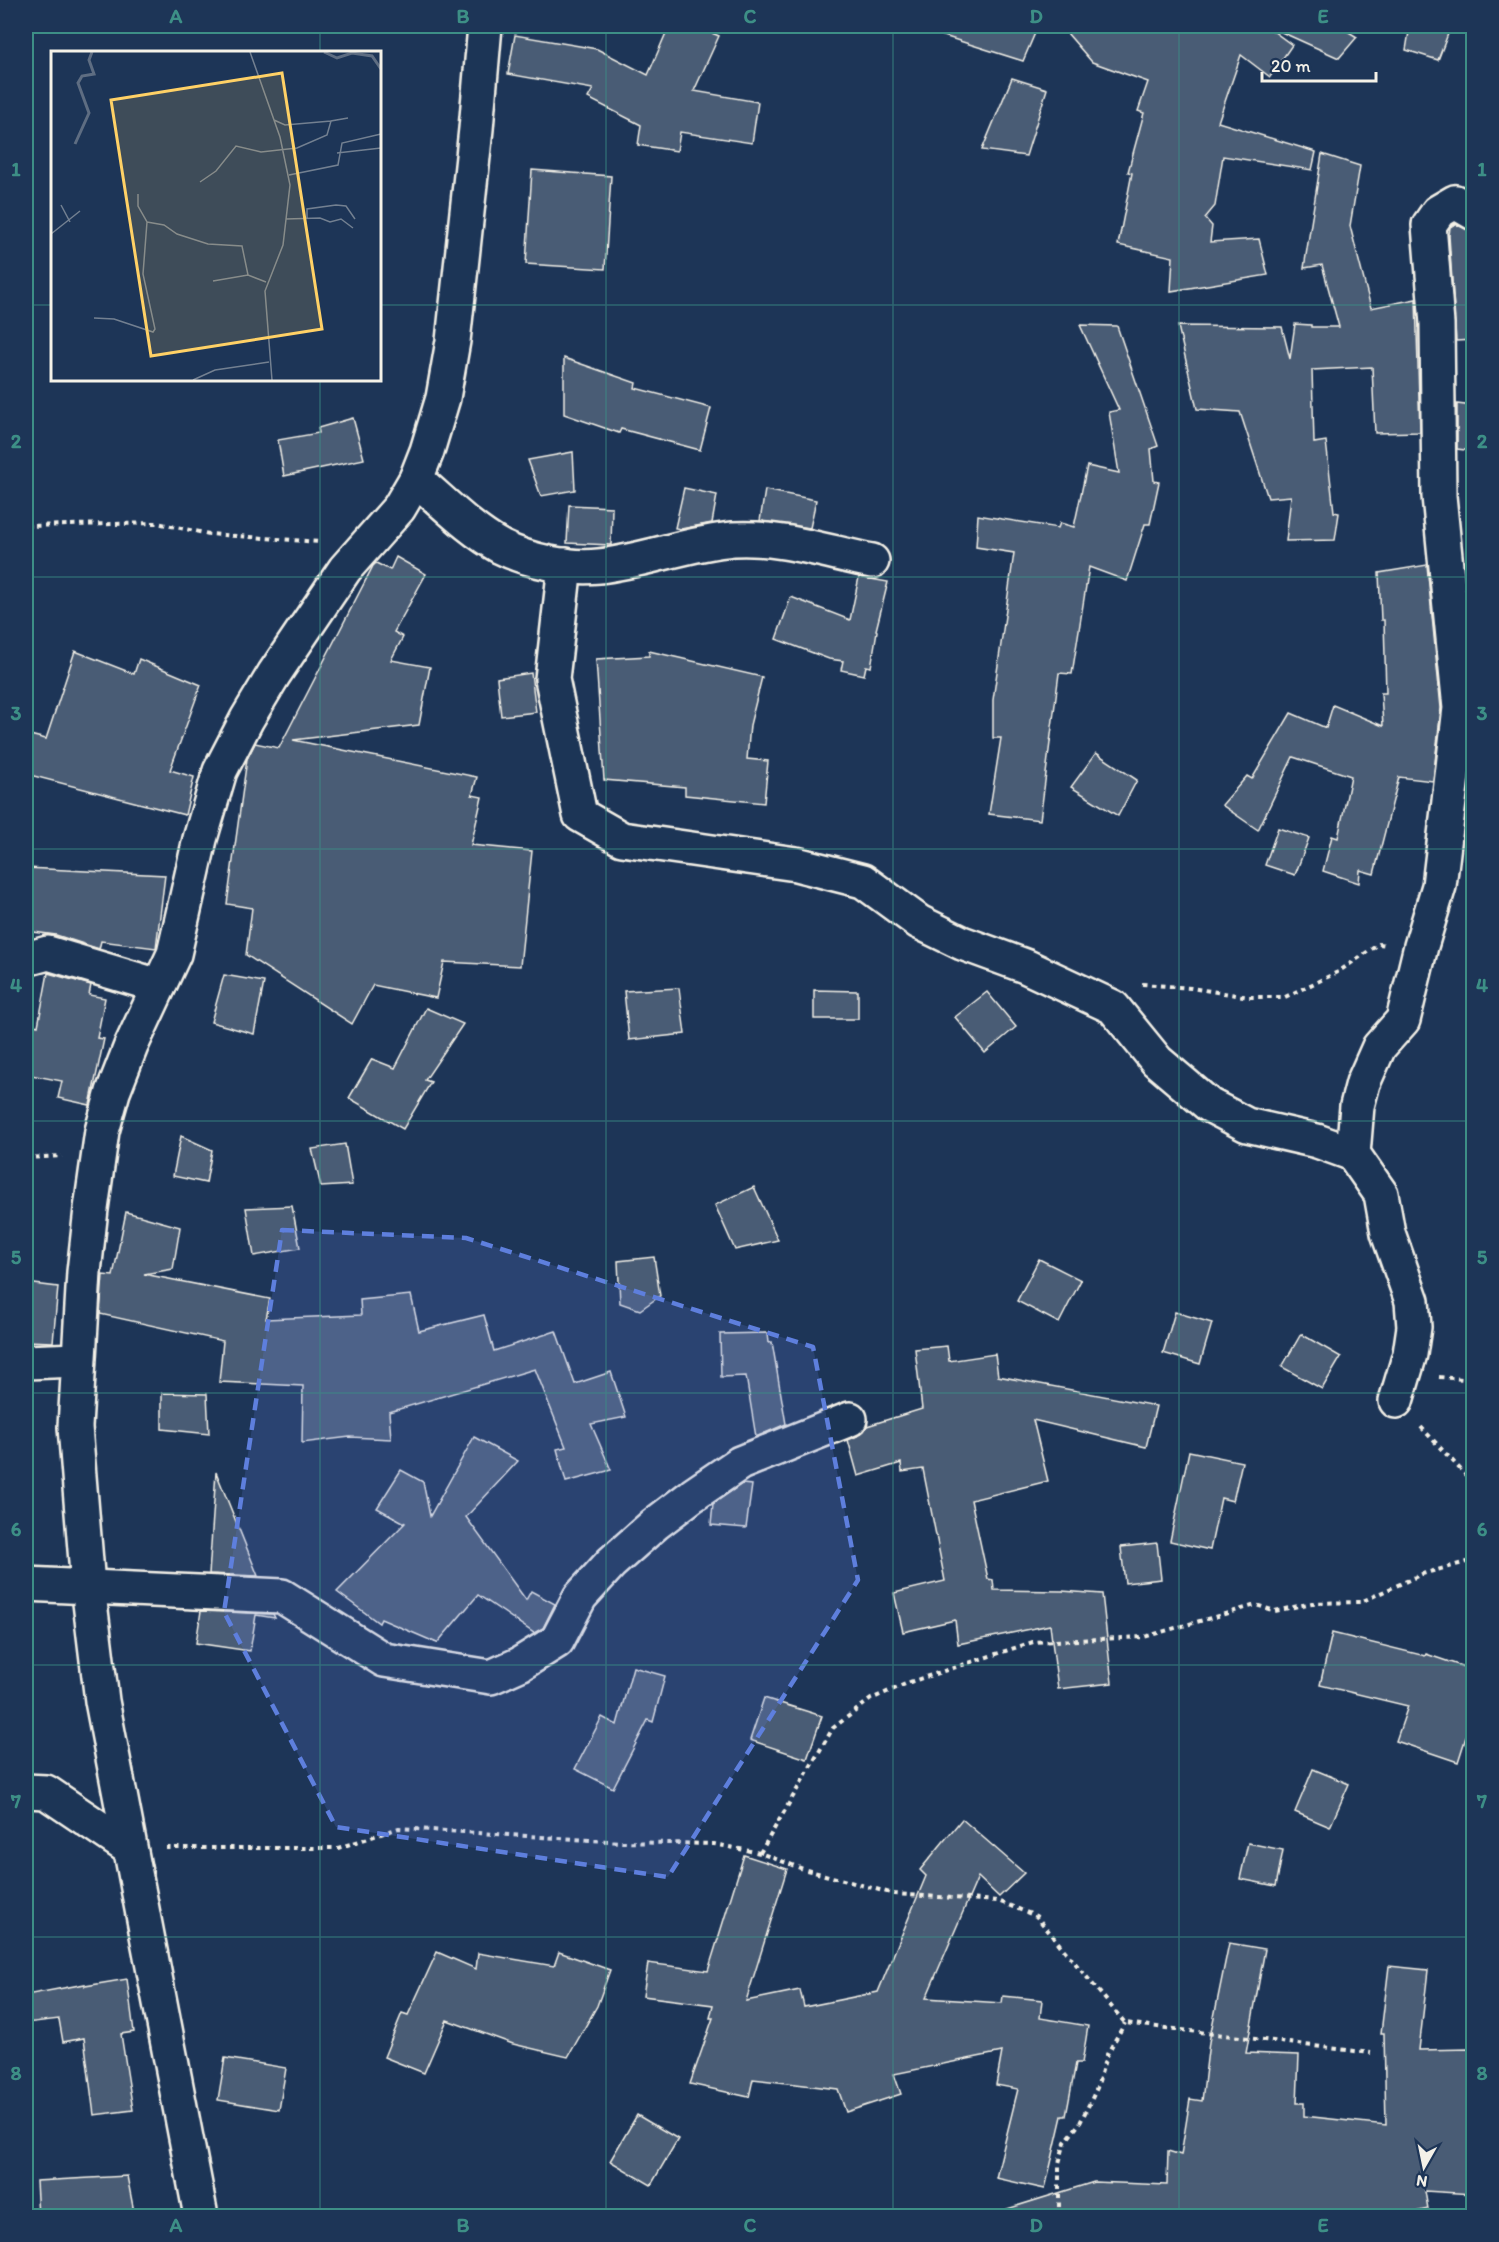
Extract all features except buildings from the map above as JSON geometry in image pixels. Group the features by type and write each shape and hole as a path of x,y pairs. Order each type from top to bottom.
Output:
{"street":[{"path":"201,2217 102,1701 88,1586 75,1426 84,1272 102,1131 120,1072 174,954 200,839 220,771 247,719 292,646 345,568 399,508 416,479 427,451 443,398 453,341 485,26"},
{"path":"1353,1154 1357,1106 1363,1083 1379,1047 1403,1020 1421,946 1440,886 1460,708 1439,496 1437,324 1430,225 1438,212 1455,202 1473,213"},
{"path":"416,479 471,526 502,547 536,560 565,565 598,566 734,539 777,541 872,561"},
{"path":"565,565 552,679 580,814 622,839 796,864 863,881 919,922 962,943 1025,966 1113,1007 1157,1061 1209,1105 1247,1125 1317,1141 1353,1154 1381,1194 1388,1233 1412,1301 1414,1327 1412,1345 1396,1401"},
{"path":"26,959 48,953 159,986"},
{"path":"26,1362 78,1360"},
{"path":"26,1584 282,1596 384,1660 491,1677 520,1664 557,1641 580,1597 611,1563 655,1524 693,1495 740,1463 850,1419"},
{"path":"26,1791 46,1792 129,1848"}],"path":[{"path":"26,526 157,523 208,534 323,542"},
{"path":"1139,984 1191,988 1249,997 1285,997 1338,972 1379,944 1421,946"},
{"path":"1396,1401 1473,1484"},
{"path":"760,1853 833,1728 872,1699 910,1682 1033,1642 1144,1637 1256,1605 1275,1611 1312,1603 1361,1602 1422,1574 1473,1560"},
{"path":"129,1848 338,1848 399,1828 622,1842 714,1844 760,1853 803,1869 894,1894 998,1901 1036,1916 1125,2023 1371,2053"},
{"path":"1059,2217 1059,2163 1065,2142 1080,2123 1097,2088 1107,2056 1125,2023"}],"highlighted area":[{"path":"282,1230 466,1238 813,1347 858,1580 668,1877 336,1827 224,1612"}]}
